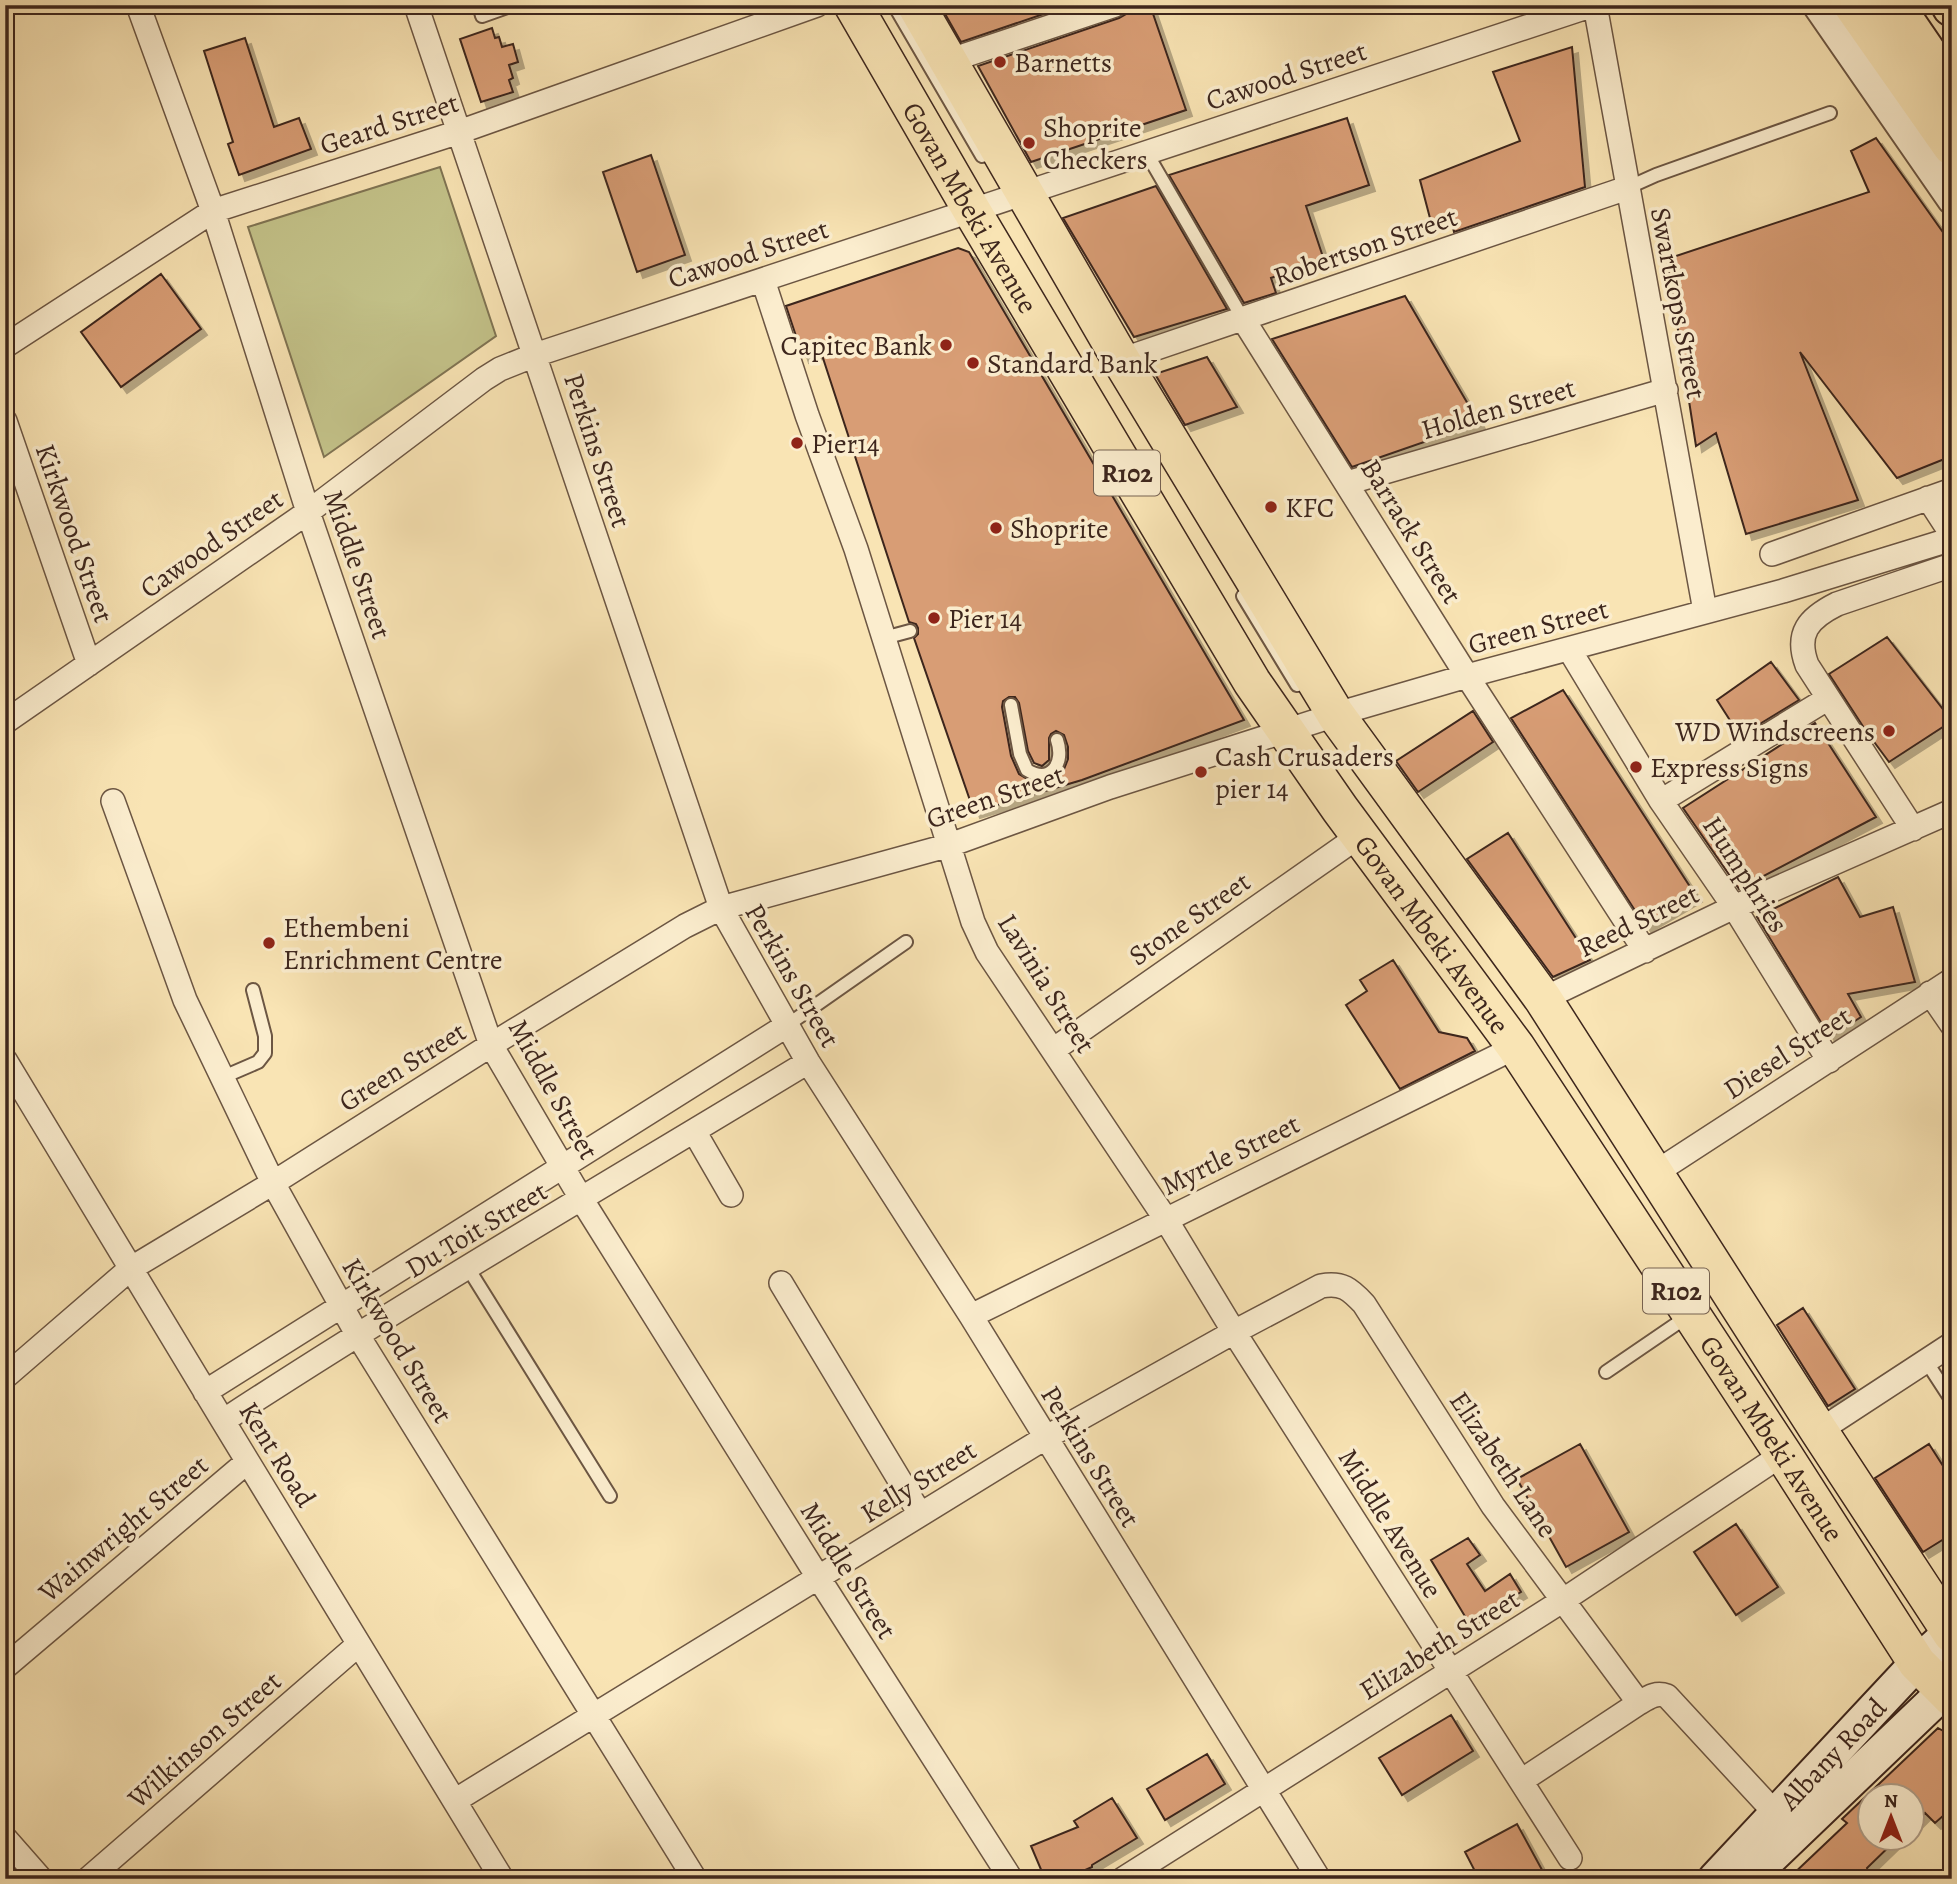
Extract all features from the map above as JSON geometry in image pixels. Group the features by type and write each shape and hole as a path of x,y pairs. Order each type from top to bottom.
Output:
{"highway":[{"path":"1853,5 1952,146"},
{"path":"1894,5 1952,90"}],"main road":[{"name":"Govan Mbeki Avenue","path":"853,5 998,202 1121,359 1311,720 1359,836 1516,1047 1783,1454 1938,1643"},
{"name":"Govan Mbeki Avenue","path":"916,5 948,61 998,202 1227,641 1311,720 1543,999 1819,1431 1938,1643 1950,1689"},
{"name":"Albany Road","path":"1716,1879 1938,1643"},
{"name":"Albany Road","path":"1748,1879 1950,1689"}],"street":[{"name":"Middle Street","path":"138,5 213,211 308,512 491,1045 582,1200 818,1577 1012,1879"},
{"name":"Perkins Street","path":"416,5 721,908 808,1062 971,1316 1320,1879"},
{"name":"Geard Street","path":"5,346 213,211 458,132 817,5"},
{"path":"948,61 1115,5"},
{"name":"Cawood Street","path":"5,722 308,512 499,369 1594,5"},
{"name":"Swartkops Street","path":"1594,5 1705,611"},
{"path":"1817,5 1952,200"},
{"name":"Robertson Street","path":"1121,359 1627,188"},
{"name":"Lavinia Street","path":"763,280 807,415 856,549 973,922 1001,976 1165,1218"},
{"name":"Barrack Street","path":"1243,318 1467,676 1646,950"},
{"name":"Holden Street","path":"1347,484 1666,390"},
{"name":"Kirkwood Street","path":"5,421 89,664"},
{"path":"1772,554 1952,490"},
{"path":"1928,498 1952,537"},
{"name":"Green Street","path":"5,1377 130,1269 685,926 721,908 950,845 1110,787 1311,720 1783,591 1952,537"},
{"path":"1913,829 1827,699 1803,655 1802,636 1810,622 1822,611 1952,565"},
{"name":"Humphries","path":"1569,649 1661,801 1734,907 1829,1061"},
{"path":"1661,801 1827,699"},
{"name":"Kirkwood Street","path":"113,800 185,1000 273,1183 357,1334 695,1879"},
{"name":"Reed Street","path":"1543,999 1734,907 1952,811"},
{"name":"Stone Street","path":"1053,1049 1359,836"},
{"name":"Diesel Street","path":"1655,1173 1952,980"},
{"path":"1930,993 1952,1026"},
{"path":"205,1392 786,1026"},
{"name":"Myrtle Street","path":"971,1316 1516,1047"},
{"name":"Du Toit Street","path":"223,1422 357,1334 808,1062"},
{"name":"Kent Road","path":"8,1071 457,1800 502,1879"},
{"path":"694,1132 731,1195"},
{"name":"Middle Avenue","path":"1165,1218 1234,1332 1570,1858"},
{"path":"781,1283 920,1514"},
{"name":"Elizabeth Lane","path":"1311,1291 1321,1286 1343,1285 1364,1304 1493,1506 1639,1703"},
{"name":"Kelly Street","path":"457,1800 1045,1438 1311,1291"},
{"path":"1819,1431 1952,1344"},
{"name":"Elizabeth Street","path":"1123,1879 1562,1601 1783,1454"},
{"name":"Wainwright Street","path":"5,1667 247,1462"},
{"name":"Wilkinson Street","path":"88,1879 359,1644"},
{"path":"1521,1781 1639,1703 1660,1693 1667,1696 1777,1815"},
{"path":"5,1838 41,1879"}],"lane":[{"path":"479,5 482,16 513,5"},
{"path":"894,5 986,163"},
{"path":"1627,188 1656,175 1830,113"},
{"path":"1146,152 1243,318"},
{"path":"1023,271 1047,311"},
{"path":"1186,546 1251,654"},
{"path":"1233,580 1311,720"},
{"path":"884,638 909,631"},
{"path":"1011,705 1020,754 1027,770 1040,775 1048,774 1057,766 1061,753 1057,740"},
{"path":"786,1026 906,942"},
{"path":"221,1078 258,1062 265,1053 265,1036 253,990"},
{"path":"1642,1215 1938,1643"},
{"path":"468,1268 610,1496"},
{"path":"1606,1372 1692,1314"},
{"path":"1926,1361 1952,1401"}],"shaded area":[{"path":"440,167 496,336 324,457 248,227"}],"building":[{"path":"940,5 1070,5 961,42"},
{"path":"1129,5 1150,5 1186,110 1031,162 978,66 1119,18 1126,14"},
{"path":"492,28 502,47 513,44 518,62 509,65 513,78 509,80 513,92 481,102 460,39"},
{"path":"245,38 274,127 299,118 311,149 239,175 228,144 233,142 204,51"},
{"path":"1572,47 1585,187 1454,232 1450,216 1431,222 1420,180 1520,141 1493,72"},
{"path":"1347,118 1369,185 1306,206 1324,260 1271,278 1276,293 1244,303 1169,175"},
{"path":"1876,138 1952,245 1952,456 1897,478 1800,352 1858,500 1746,534 1716,433 1696,446 1667,259 1869,192 1851,151"},
{"path":"651,155 685,255 637,272 603,172"},
{"path":"1156,186 1227,309 1134,337 1063,218"},
{"path":"958,248 969,252 1244,720 1082,780 974,812 914,638 918,634 918,628 916,624 909,622 821,352 803,357 786,306","holes":["1015,697 1019,703 1028,751 1034,763 1042,766 1049,760 1051,734 1056,731 1064,735 1068,759 1062,774 1054,780 1034,783 1019,774 1011,756 1002,707 1003,701"]},
{"path":"161,274 201,329 121,387 81,332"},
{"path":"1405,296 1479,423 1352,467 1272,339"},
{"path":"1207,357 1237,407 1185,425 1155,374"},
{"path":"1887,637 1952,721 1889,762 1829,674"},
{"path":"1771,662 1799,700 1740,736 1717,700"},
{"path":"1563,690 1696,896 1645,926 1511,718"},
{"path":"1473,711 1493,742 1418,792 1396,761"},
{"path":"1815,723 1876,817 1739,889 1683,808"},
{"path":"1508,833 1590,960 1553,977 1467,859"},
{"path":"1838,877 1860,917 1893,907 1915,982 1848,994 1861,1017 1830,1037 1757,917"},
{"path":"1393,960 1439,1032 1467,1038 1475,1051 1400,1089 1346,1005 1367,991 1360,980"},
{"path":"1803,1308 1855,1389 1828,1406 1777,1325"},
{"path":"1580,1444 1629,1532 1566,1567 1517,1479"},
{"path":"1929,1444 1952,1480 1952,1534 1923,1552 1875,1478"},
{"path":"1736,1524 1778,1587 1736,1615 1694,1552"},
{"path":"1468,1538 1480,1555 1467,1564 1485,1591 1510,1574 1521,1592 1469,1623 1431,1560"},
{"path":"1451,1715 1473,1751 1402,1795 1379,1758"},
{"path":"1938,1728 1952,1736 1952,1808 1935,1823 1926,1814 1926,1783 1880,1783"},
{"path":"1207,1754 1225,1784 1165,1820 1147,1789"},
{"path":"1112,1798 1137,1838 1092,1867 1065,1879 1045,1879 1031,1846 1078,1827 1074,1821"},
{"path":"1856,1806 1856,1853 1882,1853 1867,1868 1871,1879 1788,1879 1847,1823 1842,1819"},
{"path":"1517,1824 1547,1879 1479,1879 1465,1852"}],"place":[{"name":"Barnetts","path":"1000,62"},
{"name":"Shoprite Checkers","path":"1029,143"},
{"name":"Capitec Bank","path":"946,345"},
{"name":"Standard Bank","path":"973,363"},
{"name":"Pier14","path":"797,443"},
{"name":"KFC","path":"1271,507"},
{"name":"Shoprite","path":"996,528"},
{"name":"Pier 14","path":"934,618"},
{"name":"WD Windscreens","path":"1889,731"},
{"name":"Express Signs","path":"1636,767"},
{"name":"Cash Crusaders pier 14","path":"1201,772"},
{"name":"Ethembeni Enrichment Centre","path":"269,943"}]}
